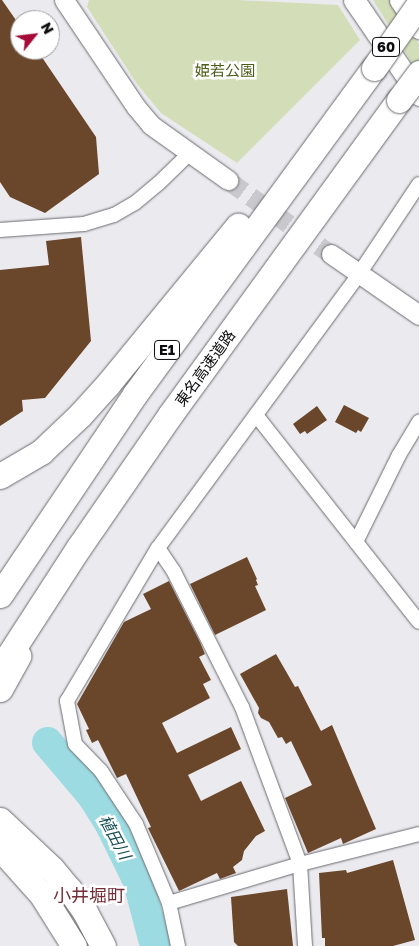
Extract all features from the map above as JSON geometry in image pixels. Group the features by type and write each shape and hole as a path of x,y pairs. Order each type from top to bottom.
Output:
{"highway":[{"name":"E1","path":"0,595 135,394 419,4"},
{"name":"東名高速道路","path":"0,669 79,547 170,415 409,98 419,73"},
{"path":"0,476 42,452 85,409 234,231 341,110"},
{"path":"0,689 79,547"},
{"path":"0,820 52,869 69,889 85,912 103,946"},
{"path":"0,848 42,895 74,946"}],"main road":[{"name":"60","path":"354,0 409,98"},
{"name":"60","path":"400,0 419,28"}],"street":[{"path":"64,0 136,108 151,125 228,180"},
{"path":"0,230 84,224 114,215 134,203 159,183 190,153"},
{"path":"178,946 169,903 136,824 100,771 76,744 67,701 138,577 359,274 419,184"},
{"path":"332,254 419,315"},
{"path":"256,415 356,542 416,614"},
{"path":"356,542 399,455 419,422"},
{"path":"158,548 174,572 242,707 300,864 305,946"},
{"path":"169,903 300,864 419,834"}],"green space":[{"name":"姫若公園","path":"89,0 237,0 338,5 360,40 237,163 161,113 137,84 87,7"},
{"path":"373,0 389,0 419,44 419,74"}],"building":[{"path":"0,0 2,0 10,12 10,60 44,60 96,137 99,174 45,213 10,197 0,182"},
{"path":"81,237 91,341 45,398 22,400 23,411 0,426 0,270 49,265 46,241"},
{"path":"344,405 369,418 361,432 358,430 356,433 335,422"},
{"path":"317,406 327,420 307,434 305,431 300,434 293,424"},
{"path":"247,557 257,579 258,585 255,586 266,610 215,635 190,584"},
{"path":"169,581 200,642 205,654 199,657 211,680 203,684 210,698 162,723 177,753 231,727 241,749 188,775 201,801 241,781 265,831 256,836 244,851 242,860 233,867 236,873 220,879 217,873 179,891 148,828 151,827 126,774 117,778 98,740 92,743 86,730 89,729 77,704 124,622 151,609 143,594"},
{"path":"276,654 295,687 298,686 321,731 332,725 376,829 343,844 341,838 308,853 285,798 312,785 291,741 286,744 282,737 278,738 269,722 261,718 258,713 259,708 240,674"},
{"path":"393,860 415,940 393,946 325,946 325,938 322,938 319,873 346,870 347,873"},
{"path":"287,889 293,946 238,946 234,942 231,897"}],"waterway":[{"name":"植田川","path":"47,742 92,795 110,824 138,881 155,946"}],"tunnel":[{"path":"228,180 331,254"}],"district":[{"name":"小井堀町","path":"89,895"}]}
